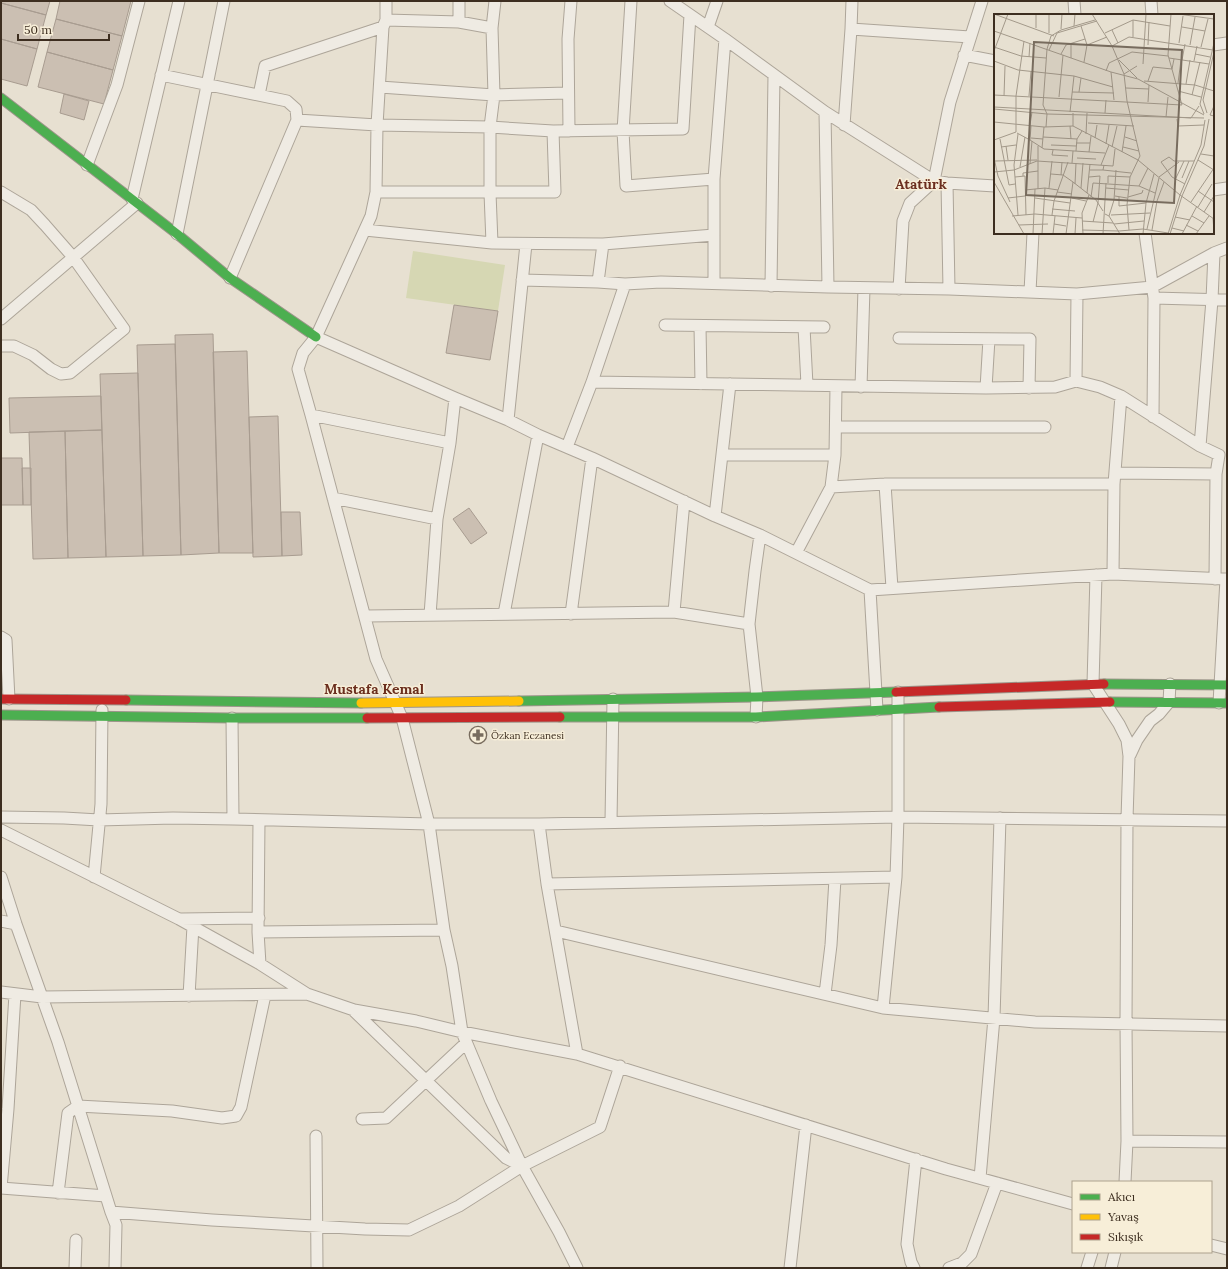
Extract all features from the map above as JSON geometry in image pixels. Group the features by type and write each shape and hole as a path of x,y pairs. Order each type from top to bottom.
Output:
{"street":[{"path":"87,165 117,85 139,1"},
{"path":"1,318 73,257 134,201 161,75 179,1"},
{"path":"177,234 224,1"},
{"path":"386,1 377,125 376,192 371,216 316,337 303,353 298,369 366,616 376,659 402,718 430,824 444,930 452,966 462,1032 491,1101 522,1166 559,1232 577,1268"},
{"path":"459,1 459,22"},
{"path":"492,243 490,127 494,95 492,28 495,1"},
{"path":"569,131 568,39 571,1"},
{"path":"631,1 623,131 626,186 714,179"},
{"path":"670,1 844,125 934,181 947,184 994,186"},
{"path":"708,27 717,1"},
{"path":"844,125 852,1"},
{"path":"900,289 903,221 910,203 934,181 950,102 982,1"},
{"path":"1074,1 1075,14"},
{"path":"1151,1 1152,14"},
{"path":"297,120 377,125 490,127 553,132 683,129 690,15"},
{"path":"260,95 265,66 384,23 459,22 492,28"},
{"path":"851,29 970,37"},
{"path":"714,283 714,179 725,39"},
{"path":"1214,45 1227,43"},
{"path":"964,55 994,61"},
{"path":"161,75 287,101 296,109 297,120 230,278"},
{"path":"771,286 774,75"},
{"path":"380,87 494,95 568,93"},
{"path":"1,98 177,234 230,278 316,337 592,458 715,516 760,535 870,590 1113,574 1222,579"},
{"path":"825,112 828,287"},
{"path":"376,192 555,192 553,132"},
{"path":"947,184 949,289"},
{"path":"1214,190 1227,188"},
{"path":"1,192 31,210 73,257 124,329 70,373 61,374 14,346 1,346"},
{"path":"364,230 492,243 526,244 603,244 714,235"},
{"path":"1030,292 1033,234"},
{"path":"1144,234 1153,293 1153,417"},
{"path":"508,420 526,244"},
{"path":"598,282 603,244"},
{"path":"1153,293 1214,253 1227,248"},
{"path":"1200,446 1212,300 1214,253"},
{"path":"522,280 625,284 661,282 714,283 771,286 949,289 1077,294 1153,293 1212,300 1227,300"},
{"path":"567,447 592,382 625,284"},
{"path":"861,387 864,288"},
{"path":"1076,381 1077,294"},
{"path":"665,325 824,327"},
{"path":"700,326 702,384"},
{"path":"804,327 807,385"},
{"path":"899,338 1030,339 1029,388"},
{"path":"986,388 989,339"},
{"path":"1,715 232,718 756,718 898,709 1104,702 1223,703 1222,579 1216,474 1223,457 1200,446 1121,396 1100,387 1076,381 1055,387 1029,388 861,387 592,382"},
{"path":"715,516 730,384"},
{"path":"796,553 831,487 835,455 836,386"},
{"path":"1113,574 1114,484 1121,396"},
{"path":"430,615 437,519 450,443 455,398"},
{"path":"311,415 450,443"},
{"path":"836,427 1045,427"},
{"path":"504,614 538,435"},
{"path":"722,455 835,455"},
{"path":"571,614 592,458"},
{"path":"1115,473 1216,474"},
{"path":"831,487 885,484 1114,484"},
{"path":"885,484 892,588"},
{"path":"333,498 437,519"},
{"path":"674,612 684,501"},
{"path":"756,718 757,697 749,624 754,571 760,535"},
{"path":"1096,575 1093,684 1119,724 1127,740 1129,756 1127,820 1127,1141 1125,1181"},
{"path":"870,590 877,710"},
{"path":"366,616 674,612 749,624"},
{"path":"1,637 6,640 5,699 396,703 757,697 1093,684 1223,685"},
{"path":"1129,756 1137,740 1150,721 1159,714 1169,702 1170,684"},
{"path":"883,1008 896,877 898,817 898,692"},
{"path":"611,822 612,699"},
{"path":"94,877 101,804 102,701"},
{"path":"232,718 233,819"},
{"path":"1,817 99,820 173,818 430,824 539,824 898,817 1227,821"},
{"path":"980,1178 994,1018 1000,818"},
{"path":"259,820 258,932 260,964"},
{"path":"539,824 547,884 577,1054"},
{"path":"1,830 193,926 260,964 307,994 354,1010 416,1021 462,1032 577,1054 620,1066 916,1159 1072,1204"},
{"path":"1,877 58,1042 116,1225 115,1268"},
{"path":"547,884 896,877"},
{"path":"825,994 831,945 835,879"},
{"path":"179,919 259,918"},
{"path":"1,921 16,924"},
{"path":"189,996 193,926"},
{"path":"258,932 444,930"},
{"path":"556,931 883,1008 1035,1022 1227,1026"},
{"path":"1,992 42,997 307,994"},
{"path":"15,994 8,1109 1,1188 106,1196"},
{"path":"58,1193 68,1113 78,1106 172,1111 222,1118 236,1116 241,1107 265,995"},
{"path":"354,1010 506,1158 522,1166"},
{"path":"362,1119 386,1118 466,1042"},
{"path":"111,1212 212,1220 365,1229 409,1230 459,1206 522,1166 600,1126 620,1066"},
{"path":"790,1268 806,1125"},
{"path":"316,1136 316,1268"},
{"path":"1127,1141 1227,1142"},
{"path":"914,1268 907,1244 916,1159"},
{"path":"949,1268 962,1263 971,1254 997,1183"},
{"path":"75,1268 76,1240"},
{"path":"1212,1245 1227,1250"},
{"path":"1088,1268 1092,1253"},
{"path":"1111,1268 1115,1253"}],"green space":[{"path":"413,251 505,265 498,311 406,298"}],"building":[{"path":"1,1 50,1 46,15 1,3"},
{"path":"60,1 131,1 122,36 56,19"},
{"path":"1,3 46,15 37,49 1,39"},
{"path":"56,19 122,36 113,70 47,52"},
{"path":"1,39 37,49 27,86 1,79"},
{"path":"47,52 113,70 104,104 38,87"},
{"path":"64,94 89,101 84,120 60,113"},
{"path":"454,305 498,311 490,360 446,353"},
{"path":"213,334 219,553 181,555 175,335"},
{"path":"175,344 181,555 143,556 137,345"},
{"path":"247,351 253,553 219,553 213,352"},
{"path":"138,373 143,556 106,557 100,374"},
{"path":"101,396 102,430 10,433 9,398"},
{"path":"278,416 282,556 253,557 249,417"},
{"path":"102,430 106,557 68,558 65,431"},
{"path":"65,431 68,558 33,559 29,432"},
{"path":"1,458 22,458 23,505 1,505"},
{"path":"22,468 31,468 31,505 23,505"},
{"path":"469,508 487,533 471,544 453,519"},
{"path":"281,512 300,512 302,555 282,556"}],"traffic: fast":[{"path":"1,98 177,234 230,278 316,337"},
{"path":"1104,684 1227,685"},
{"path":"519,701 757,697 896,692"},
{"path":"126,700 361,703"},
{"path":"1110,702 1227,703"},
{"path":"560,717 756,717 939,707"},
{"path":"1,715 367,718"}],"traffic: slow":[{"path":"361,703 519,701"}],"traffic: jam":[{"path":"896,692 1104,684"},
{"path":"1,699 126,700"},
{"path":"939,707 1110,702"},
{"path":"367,718 560,717"}],"place":[{"name":"Özkan Eczanesi","path":"478,735"}],"district":[{"name":"Atatürk","path":"921,184"},
{"name":"Mustafa Kemal","path":"374,689"}]}
